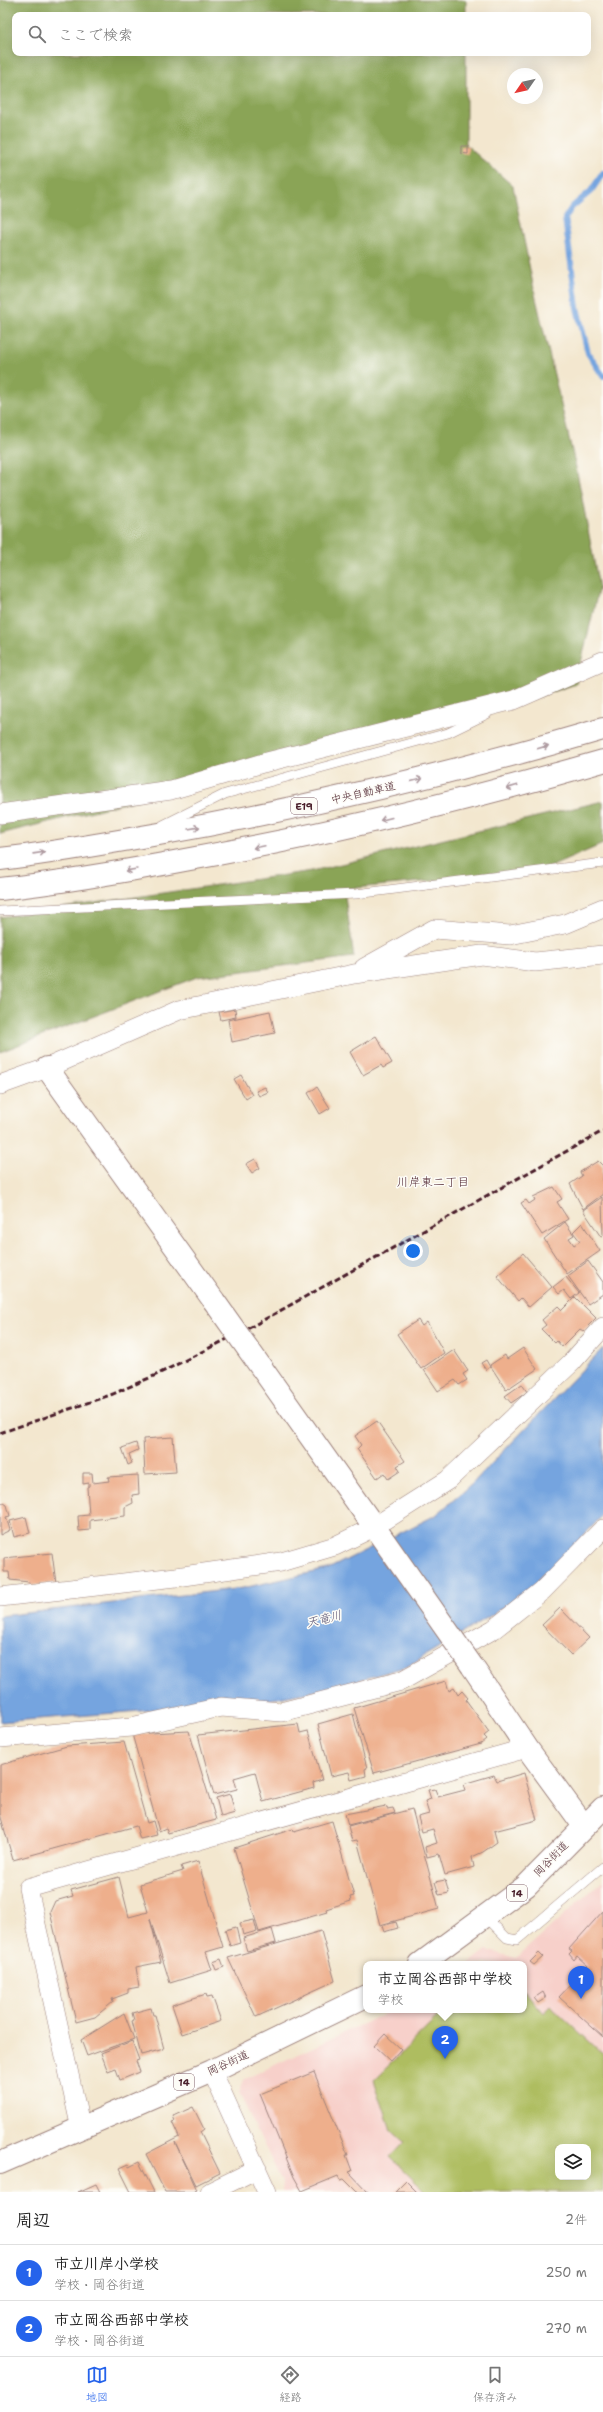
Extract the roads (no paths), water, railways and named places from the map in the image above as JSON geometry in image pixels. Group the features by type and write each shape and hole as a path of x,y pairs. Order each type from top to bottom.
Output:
{"main road":[{"name":"中央自動車道","path":"0,859 246,818 352,796 490,763 603,730"},
{"path":"0,889 112,874 350,827 497,792 603,761"},
{"path":"47,1068 374,1526 472,1666 527,1748 584,1826"},
{"name":"岡谷街道","path":"424,1961 486,1917 526,1886 603,1808"},
{"name":"岡谷街道","path":"0,2163 212,2071 363,1997"}],"street":[{"path":"0,814 171,790 262,763 514,700 603,661"},
{"path":"354,974 434,929 510,935 565,924 603,908"},
{"path":"0,1085 47,1068 179,1010 354,974 482,955 535,962 603,955"},
{"path":"0,1597 176,1577 281,1562 335,1546 374,1526 448,1480 572,1362 603,1327"},
{"path":"0,1738 131,1727 221,1707 281,1712 401,1681 494,1629 542,1591 603,1529"},
{"path":"81,2129 28,1888 527,1748"},
{"path":"212,2071 267,2192"},
{"path":"210,2192 257,2169"}],"lane":[{"path":"139,837 225,794 448,733 514,700"},
{"path":"0,911 356,894 603,863"},
{"path":"486,1917 506,1938 517,1940 603,1867"}],"water":[{"name":"天竜川","path":"603,1348 603,1515 546,1575 513,1602 408,1666 332,1688 256,1702 0,1722 0,1616 243,1588 328,1569 436,1515 471,1485"}],"waterway":[{"path":"603,173 591,191 572,207 565,218 577,308 588,353 603,376"}],"railway":[{"path":"0,1433 113,1394 156,1375 249,1328 603,1131"}],"place":[{"name":"市立川岸小学校","path":"581,1999"},
{"name":"市立岡谷西部中学校","path":"445,2059"}],"district":[{"name":"川岸東二丁目","path":"433,1182"}]}
